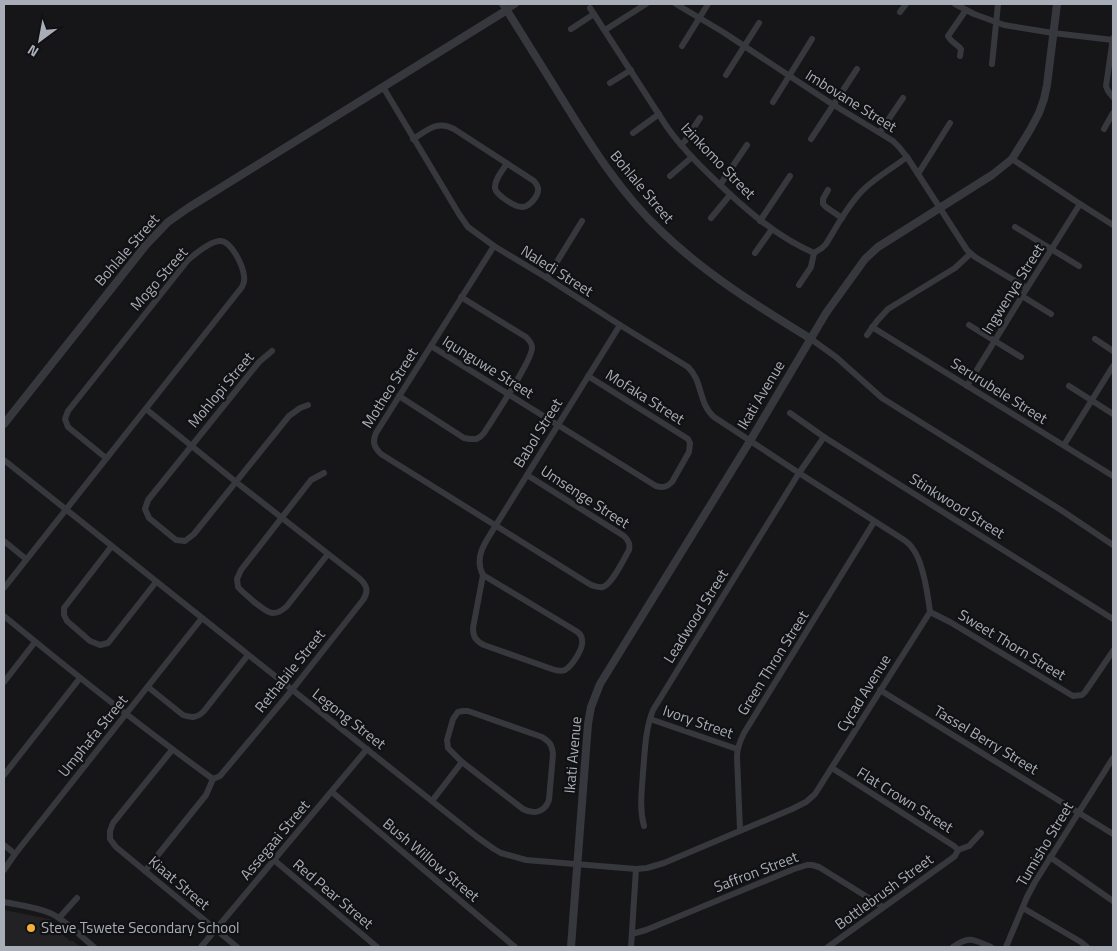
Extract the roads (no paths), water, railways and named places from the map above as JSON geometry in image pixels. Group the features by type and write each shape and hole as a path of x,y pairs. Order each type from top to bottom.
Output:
{"street":[{"path":"505,7 516,4"},
{"path":"605,30 646,4"},
{"name":"Imbovane Street","path":"676,4 834,105 880,132 899,147 970,254 1027,288"},
{"path":"682,46 708,4"},
{"path":"900,12 906,4"},
{"path":"955,4 996,22 1053,33 1113,39 1106,86 1113,96"},
{"path":"992,64 998,4"},
{"name":"Ikati Avenue","path":"571,947 588,724 596,692 609,667 750,441 826,313 861,264 871,253 992,175 1012,159 1034,122 1044,99 1057,4"},
{"name":"Bohlale Street","path":"4,424 146,245 168,222 383,87 505,7 589,142 614,178 642,211 688,256 716,278 811,338"},
{"path":"960,56 961,49 948,36 966,10"},
{"name":"Izinkomo Street","path":"571,29 592,11 659,114 692,157 730,195 760,221 814,253"},
{"path":"726,75 759,23"},
{"path":"773,102 812,39"},
{"path":"610,83 631,70"},
{"path":"811,139 857,70"},
{"name":"Naledi Street","path":"383,87 463,221 476,234 688,367 696,377 708,412 714,418 750,441"},
{"path":"880,132 902,98"},
{"path":"632,133 659,114"},
{"path":"1104,129 1113,114"},
{"path":"681,145 700,118"},
{"path":"918,174 950,123"},
{"path":"413,139 434,127 447,126 507,163 531,178 537,184 538,192 528,206 516,206 496,192 496,182 507,163"},
{"path":"720,185 747,145"},
{"path":"670,176 692,157"},
{"path":"799,285 812,267 814,253 826,244 856,197 865,188 907,157"},
{"path":"1012,159 1113,225"},
{"path":"760,221 790,176"},
{"path":"828,190 823,199 823,204 842,218"},
{"path":"712,218 730,195"},
{"name":"Ingwenya Street","path":"967,386 1080,204"},
{"path":"547,278 582,221"},
{"path":"1015,227 1078,266"},
{"path":"755,253 772,229"},
{"name":"Mogo Street","path":"4,588 243,284 243,270 232,248 224,241 220,240 211,243 188,260 68,411 66,420 68,427 106,458"},
{"name":"Motheo Street","path":"494,246 399,396 374,438 374,446 381,454 496,525"},
{"path":"867,335 888,309 955,268 970,254"},
{"path":"1022,296 1051,314"},
{"path":"399,396 464,438 470,439 484,433 509,394 529,359 532,347 530,342 526,337 461,297"},
{"name":"Babol Street","path":"483,574 479,565 480,555 496,525 620,325"},
{"path":"970,325 1021,357"},
{"name":"Serurubele Street","path":"872,327 1113,476"},
{"path":"811,338 836,357 882,398 1113,545"},
{"path":"1095,339 1113,351"},
{"name":"Iqunguwe Street","path":"431,346 558,426"},
{"name":"Mohlopi Street","path":"236,482 194,534 185,540 180,541 173,537 146,514 148,500 258,362 272,351"},
{"path":"1064,445 1113,366"},
{"name":"Mofaka Street","path":"558,426 656,486 664,488 672,482 689,452 690,443 688,439 588,376"},
{"path":"1069,386 1113,414"},
{"path":"236,482 289,416 294,411 308,404"},
{"name":"Rethabile Street","path":"145,871 206,795 213,779 220,776 292,690 363,600 367,592 366,586 362,581 146,409"},
{"name":"Stinkwood Street","path":"790,413 824,437 1113,618"},
{"name":"Leadwood Street","path":"644,826 641,798 646,741 650,719 657,702 798,473 824,437"},
{"path":"750,441 901,538 913,548 919,562 930,612"},
{"name":"Legong Street","path":"4,460 111,547 494,849 501,853 526,860 578,864"},
{"path":"324,473 312,480 241,570 237,579 238,587 265,610 274,613 279,612 283,610 328,554"},
{"name":"Umsenge Street","path":"496,525 591,585 598,588 603,587 611,580 628,550 630,544 628,540 527,475"},
{"name":"Green Thron Street","path":"740,830 737,749 744,733 874,522"},
{"path":"4,540 26,559"},
{"path":"111,547 64,608 64,615 67,621 90,641 100,645 108,643 156,582"},
{"path":"483,574 576,630 582,638 582,646 568,668 560,671 555,670 484,644 474,637 473,628 483,574"},
{"name":"Cycad Avenue","path":"578,864 636,869 647,868 664,863 806,802 819,790 930,612"},
{"name":"Sweet Thorn Street","path":"930,612 957,626 1073,696 1082,695 1113,652"},
{"path":"4,616 172,750 213,779"},
{"name":"Umphafa Street","path":"4,870 202,618"},
{"path":"4,682 35,642"},
{"path":"148,687 183,715 194,718 204,711 248,655"},
{"path":"4,776 80,678"},
{"name":"Tassel Berry Street","path":"880,690 1113,834"},
{"path":"463,710 542,737 552,747 548,803 539,812 527,811 462,762 448,748 447,740 452,719 458,712 463,710"},
{"name":"Ivory Street","path":"650,719 737,749"},
{"name":"Assegaai Street","path":"201,947 367,749"},
{"name":"Kiaat Street","path":"172,750 114,823 109,835 110,839 116,847 237,947"},
{"path":"432,801 462,762"},
{"name":"Tumisho Street","path":"1006,947 1035,882 1112,763"},
{"name":"Flat Crown Street","path":"832,768 954,846 956,853"},
{"name":"Bush Willow Street","path":"332,792 515,947"},
{"name":"Bottlebrush Street","path":"828,947 956,853 969,846 981,833"},
{"path":"4,846 15,854"},
{"path":"1050,858 1113,901"},
{"name":"Red Pear Street","path":"274,860 377,947"},
{"name":"Saffron Street","path":"632,934 807,865 812,865 825,871 883,907"},
{"path":"630,947 636,869"},
{"path":"59,918 77,898"},
{"path":"4,902 45,911 59,918 94,947"},
{"path":"1023,908 1087,947"},
{"path":"953,947 968,939 991,947"}],"place":[{"name":"Steve Tswete Secondary School","path":"31,928"}]}
